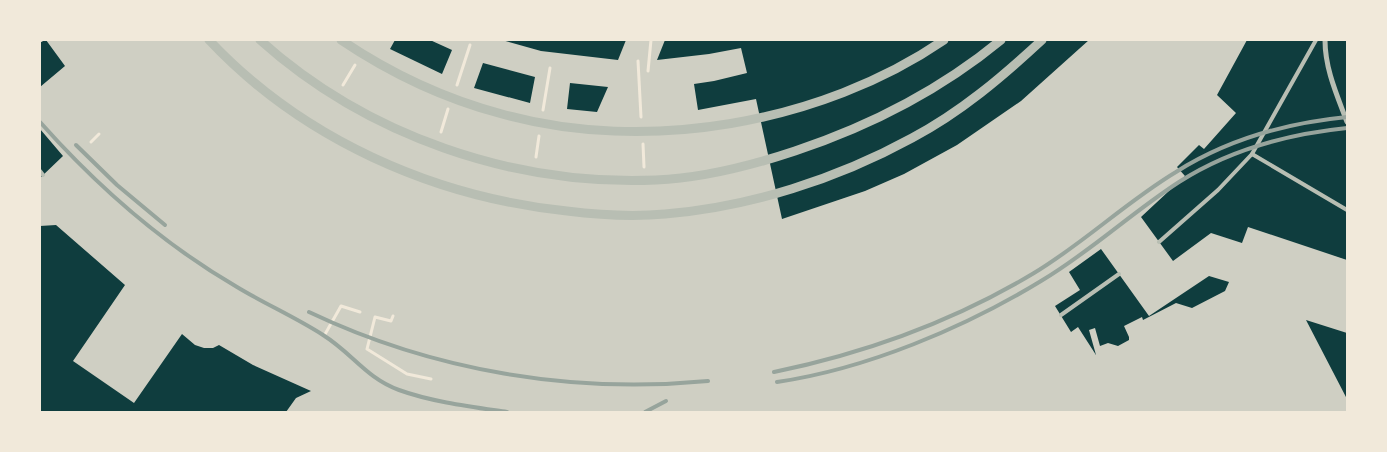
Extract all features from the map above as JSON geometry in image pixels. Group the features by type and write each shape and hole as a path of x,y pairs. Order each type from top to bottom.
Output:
{"street":[{"path":"209,40 244,74 288,108 346,144 390,166 454,189 496,200 542,209 640,216 685,212 729,204 789,189 836,173 895,147 951,115 1003,76 1042,40"},
{"path":"260,40 310,80 373,117 408,134 451,150 503,165 567,176 620,180 656,180 711,173 781,156 854,130 904,106 957,74 1001,40"},
{"path":"341,40 384,66 426,87 484,109 538,122 611,130 664,131 718,126 771,115 826,99 909,61 944,40"},
{"path":"1325,40 1329,73 1347,122"}],"lane":[{"path":"1159,242 1218,190 1252,154 1316,40"},
{"path":"1252,154 1347,210"},
{"path":"1061,315 1119,274"}],"path":[{"path":"648,72 651,40"},
{"path":"455,90 470,45"},
{"path":"542,114 550,68"},
{"path":"440,135 449,108"},
{"path":"535,161 539,133"},
{"path":"91,142 99,134"},
{"path":"324,336 341,306 360,312"},
{"path":"393,316 391,321 376,317 367,349 407,374 431,380"}],"building":[{"path":"46,40 395,40 390,49 442,74 452,50 430,40 502,40 541,51 618,60 626,40 665,40 657,60 741,48 747,73 694,84 698,110 756,99 782,219 865,191 904,174 957,145 1021,101 1089,40 1247,40 1217,95 1236,113 1204,149 1199,145 1177,167 1185,176 1141,217 1173,261 1211,233 1242,243 1248,227 1347,260 1347,333 1306,320 1347,399 1347,412 286,412 296,398 311,391 253,365 219,345 213,348 204,348 195,345 182,334 134,403 73,361 125,285 56,225 40,226 40,178 63,156 40,129 40,87 65,66","holes":["483,63 535,77 530,103 474,88","570,83 608,87 597,112 567,109","1101,249 1149,316 1209,276 1229,282 1225,291 1192,308 1176,303 1143,320 1142,317 1124,326 1129,340 1118,346 1108,343 1100,346 1095,328 1089,330 1096,355 1078,327 1071,332 1055,306 1080,290 1069,272"]}],"railway":[{"path":"774,372 876,345 973,306 1034,273 1070,249 1140,196 1176,172 1216,150 1280,128 1347,117"},
{"path":"40,122 84,169 157,233 210,270 323,335 377,379 399,390 425,398 507,412"},
{"path":"777,382 811,376 879,357 980,315 1059,270 1161,194 1218,161 1239,152 1281,139 1347,128"},
{"path":"76,145 117,185 165,225"},
{"path":"309,312 356,332 405,349 454,363 504,374 606,384 708,381"},
{"path":"645,412 666,401"}]}
